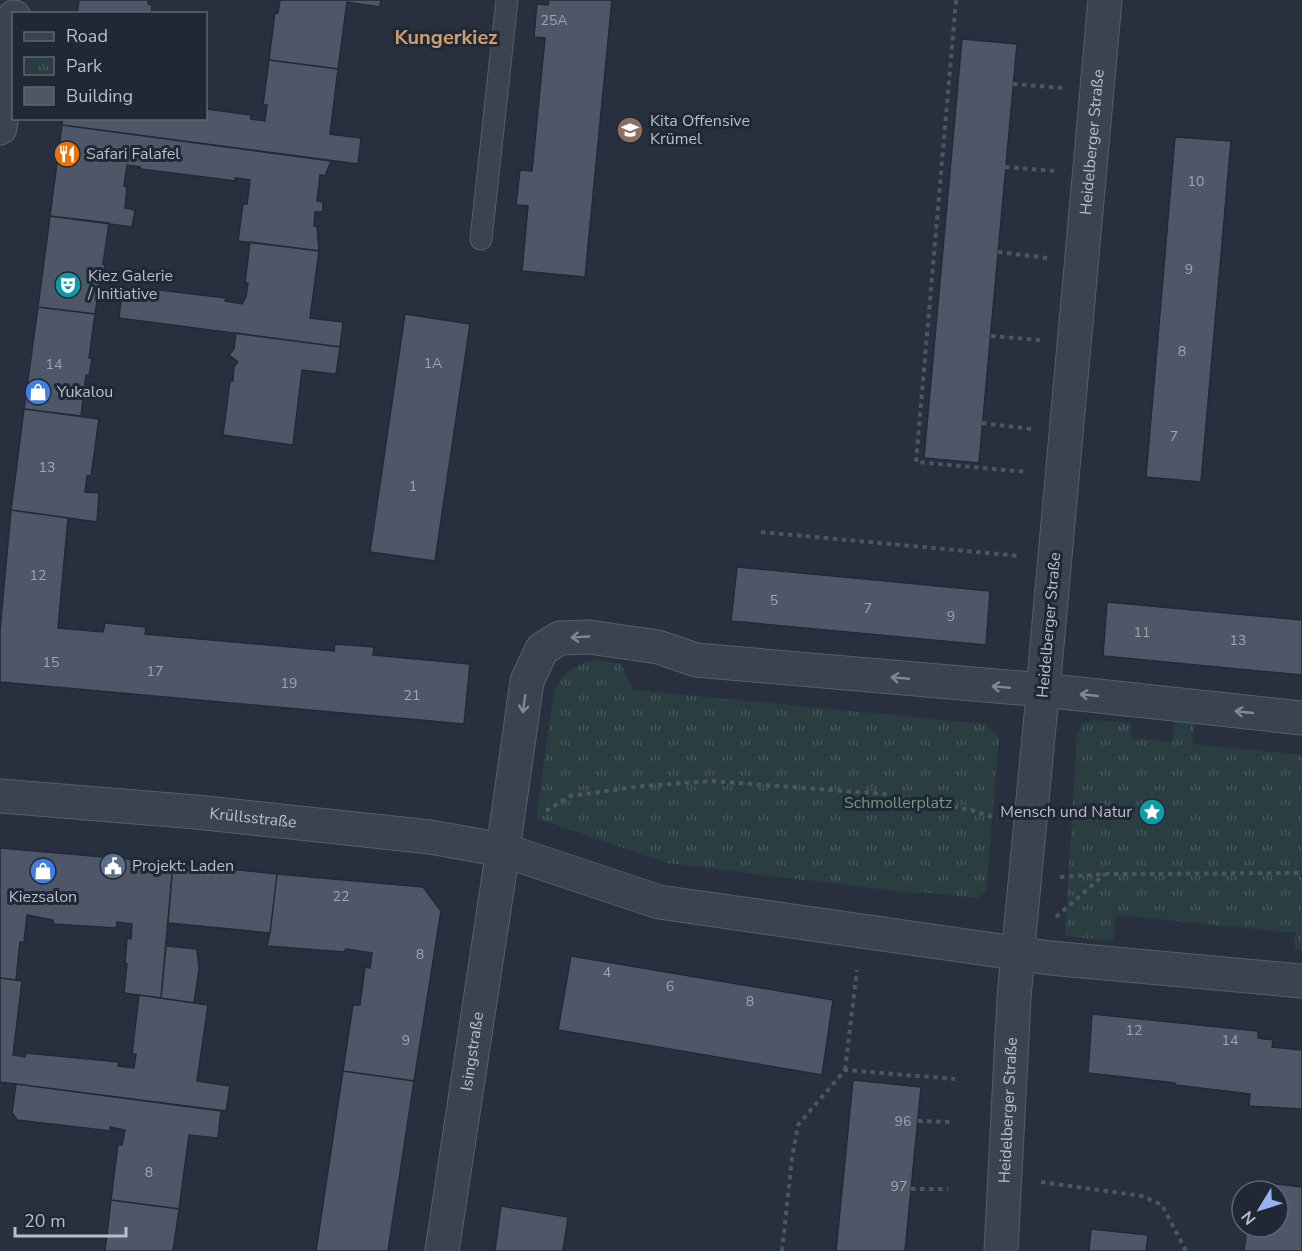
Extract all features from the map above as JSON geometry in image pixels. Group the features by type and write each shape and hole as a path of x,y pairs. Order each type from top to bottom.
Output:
{"street":[{"name":"Heidelberger Straße","path":"1001,1251 1014,998 1105,0"},
{"path":"0,128 12,31"},
{"path":"1302,718 1043,690 696,660 658,647 590,637 560,638 542,649 527,681 503,850 659,902 1050,958 1302,981"},
{"name":"Krüllsstraße","path":"0,796 196,812 430,837 503,850"},
{"name":"Isingstraße","path":"442,1251 503,850"}],"lane":[{"path":"481,239 507,0"}],"path":[{"path":"956,0 916,462 1028,472"},
{"path":"1013,84 1063,88"},
{"path":"1005,167 1055,171"},
{"path":"998,252 1048,258"},
{"path":"991,336 1040,340"},
{"path":"982,423 1032,429"},
{"path":"761,532 1020,556"},
{"path":"544,812 570,796 643,786 712,781 884,794 971,810 1030,828"},
{"path":"1057,878 1104,874 1302,873"},
{"path":"1053,919 1104,874"},
{"path":"782,1251 798,1125 845,1070 856,970"},
{"path":"845,1070 954,1079"},
{"path":"918,1121 952,1122"},
{"path":"1038,1182 1142,1196 1162,1205 1186,1251"},
{"path":"911,1189 948,1190"}],"green space":[{"name":"Schmollerplatz","path":"597,660 621,664 633,690 985,724 999,738 986,891 979,898 920,892 920,894 667,863 536,818 554,691 562,678 576,666"},
{"path":"1175,716 1195,718 1192,744 1302,755 1302,951 1294,950 1295,933 1116,915 1113,941 1065,936 1077,734 1083,723 1093,720 1131,723 1131,738 1173,742"}],"building":[{"path":"79,0 148,0 148,4 152,5 151,12 77,12"},
{"path":"280,0 381,0 380,7 347,2 338,69 269,60 275,12 278,13"},
{"path":"549,0 612,0 585,277 522,271 528,206 516,205 520,170 532,171 545,38 534,37 537,4 548,5"},
{"path":"962,39 1017,44 979,463 924,458"},
{"path":"269,60 338,69 330,134 361,138 358,164 62,125 63,120 207,120 207,109 251,115 251,119 265,121 267,105 263,105"},
{"path":"62,125 331,161 325,176 320,175 317,201 323,202 323,212 315,212 314,226 317,227 319,251 238,241 243,204 247,204 250,180 235,178 236,181 140,169 140,167 127,165 124,186 127,187 125,208 135,210 132,227 50,216"},
{"path":"1175,137 1231,141 1201,482 1146,477"},
{"path":"50,216 109,223 103,264 105,265 95,314 38,307"},
{"path":"250,242 319,251 310,318 343,322 340,347 119,318 124,289 151,292 151,289 226,298 225,301 242,304 246,297 248,283 245,283"},
{"path":"38,307 95,314 89,358 92,359 89,376 86,375 81,416 24,409"},
{"path":"405,314 470,324 435,561 370,552"},
{"path":"236,333 340,347 336,374 302,370 293,445 223,435 230,381 233,381 234,367 238,362 229,355 234,349"},
{"path":"24,409 99,419 91,476 87,476 85,492 99,493 97,522 11,510"},
{"path":"11,510 68,518 58,628 103,632 105,623 146,627 145,634 334,651 335,644 374,647 373,655 470,664 464,724 0,682 0,630"},
{"path":"737,567 990,591 986,645 731,621"},
{"path":"1107,602 1302,620 1302,675 1103,656"},
{"path":"0,848 173,863 161,998 124,993 127,938 131,939 132,924 117,922 116,928 53,924 53,920 27,915 24,942 20,942 16,980 0,978"},
{"path":"173,863 277,874 270,933 168,923"},
{"path":"277,874 423,887 441,911 414,1081 343,1071 353,1005 360,1005 365,967 370,968 372,953 346,949 344,952 267,946"},
{"path":"166,946 197,949 199,969 194,1003 161,998"},
{"path":"571,956 833,1000 822,1075 558,1030"},
{"path":"0,978 22,981 13,1055 25,1057 26,1053 119,1062 118,1066 134,1068 136,1054 132,1054 139,995 208,1005 197,1081 230,1086 226,1111 0,1082"},
{"path":"1092,1014 1258,1031 1258,1038 1273,1040 1272,1047 1302,1050 1302,1109 1249,1106 1250,1094 1088,1073"},
{"path":"343,1071 414,1081 388,1251 316,1251"},
{"path":"853,1080 921,1087 905,1251 836,1251"},
{"path":"16,1084 221,1111 218,1138 189,1135 179,1209 111,1200 118,1144 122,1145 125,1130 110,1127 111,1131 17,1120 12,1113"},
{"path":"1290,1186 1302,1187 1302,1251 1244,1251 1246,1239 1290,1239"},
{"path":"111,1200 179,1209 173,1251 105,1251"},
{"path":"501,1206 568,1217 563,1251 495,1251"},
{"path":"1091,1229 1148,1235 1146,1251 1089,1251"}],"place":[{"name":"Kita Offensive Krümel","path":"630,130"},
{"name":"Safari Falafel","path":"67,154"},
{"name":"Kiez Galerie / Initiative","path":"68,285"},
{"name":"Yukalou","path":"38,392"},
{"name":"Mensch und Natur","path":"1152,812"},
{"name":"Projekt: Laden","path":"113,866"},
{"name":"Kiezsalon","path":"43,871"}],"district":[{"name":"Kungerkiez","path":"446,37"}]}
